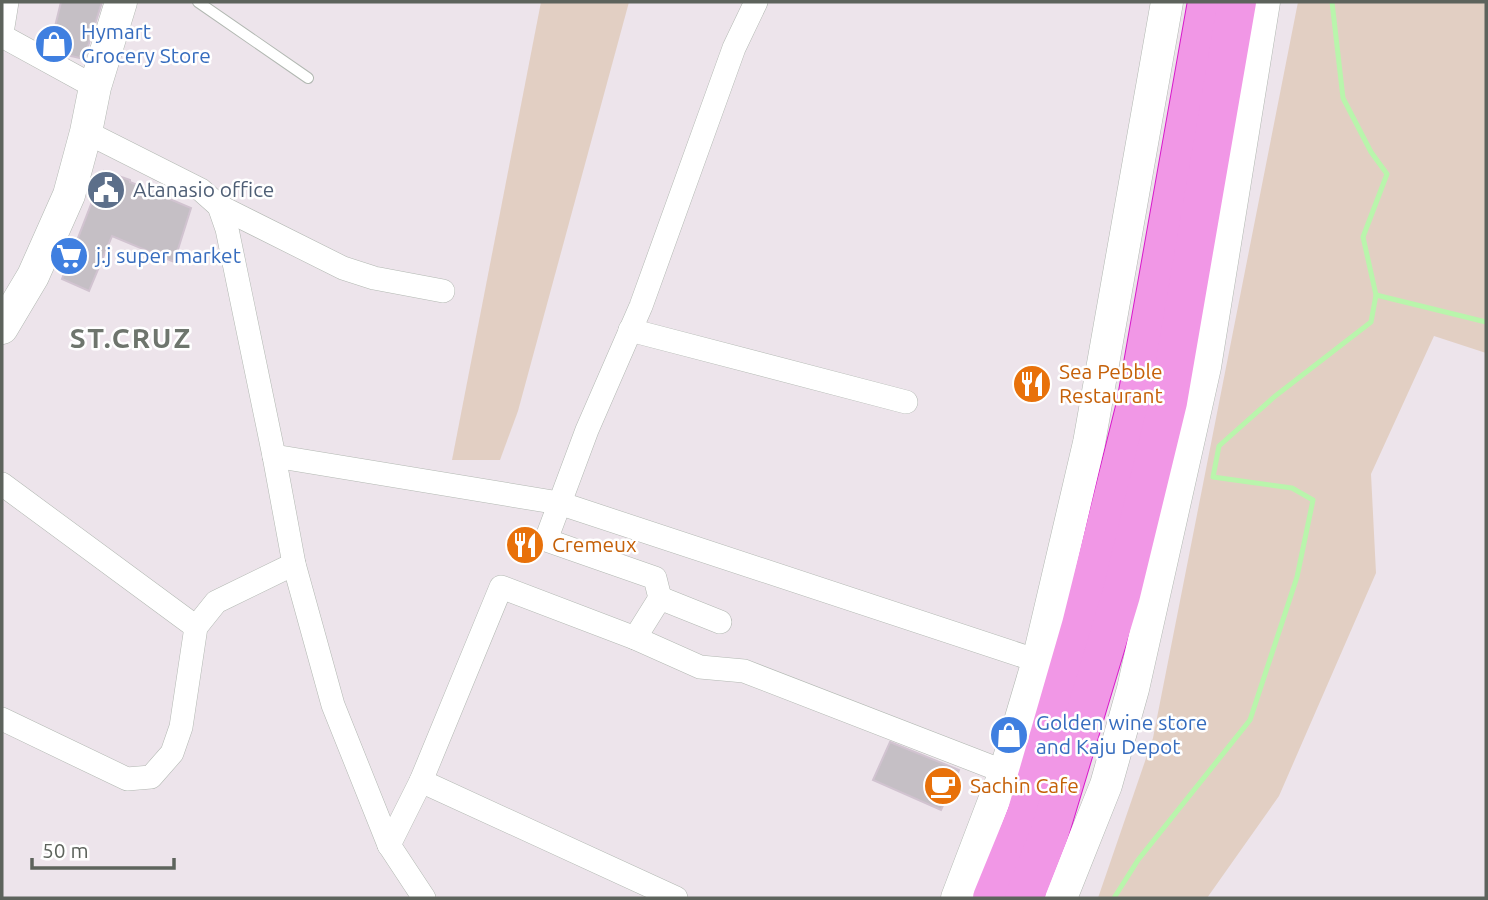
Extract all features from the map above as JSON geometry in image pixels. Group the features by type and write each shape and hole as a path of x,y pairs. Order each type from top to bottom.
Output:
{"highway":[{"path":"992,898 1026,815 1081,625 1136,404 1207,2"},
{"path":"1024,898 1049,834 1121,595 1168,402 1237,2"}],"street":[{"path":"7,2 2,34 95,87"},
{"path":"2,328 33,276 69,195 95,87 121,2"},
{"path":"635,638 660,598 655,578 546,540 587,430 641,306 734,48 757,2"},
{"path":"957,898 1005,772 1038,660 1089,443 1167,2"},
{"path":"1061,898 1106,785 1133,689 1205,367 1264,2"},
{"path":"86,132 201,190 219,206 343,268 374,278 443,291"},
{"path":"219,206 228,229 294,564 333,705 389,845 424,898"},
{"path":"630,330 906,402"},
{"path":"274,456 559,503 1038,660"},
{"path":"2,484 196,627"},
{"path":"2,719 127,779 151,777 173,753 177,740 196,627 216,602 294,564"},
{"path":"389,845 421,780 501,587 635,638 700,667 744,671 1005,772"},
{"path":"660,598 720,622"},
{"path":"421,780 676,898"}],"lane":[{"path":"198,2 307,78"}],"shaded area":[{"path":"541,2 629,2 518,411 500,460 452,460"},
{"path":"1298,2 1486,2 1486,353 1434,336 1371,474 1376,573 1279,796 1207,898 1098,898 1153,738"}],"building":[{"path":"61,2 102,2 84,59 50,47"},
{"path":"104,171 191,208 174,262 112,236 89,291 62,279"},
{"path":"890,742 959,770 941,810 873,780"}],"waterway":[{"path":"1114,898 1138,860 1250,720 1297,577 1313,500 1292,488 1213,477 1219,446 1274,397 1371,322 1376,295 1363,237 1387,174 1371,152 1343,98 1332,2"},
{"path":"1376,295 1486,322"}],"place":[{"name":"Hymart Grocery Store","path":"54,44"},
{"name":"Atanasio office","path":"106,190"},
{"name":"j.j super market","path":"69,256"},
{"name":"Sea Pebble Restaurant","path":"1032,384"},
{"name":"Cremeux","path":"525,545"},
{"name":"Golden wine store and Kaju Depot","path":"1009,735"},
{"name":"Sachin Cafe","path":"943,786"}],"district":[{"name":"ST.CRUZ","path":"131,338"}]}
